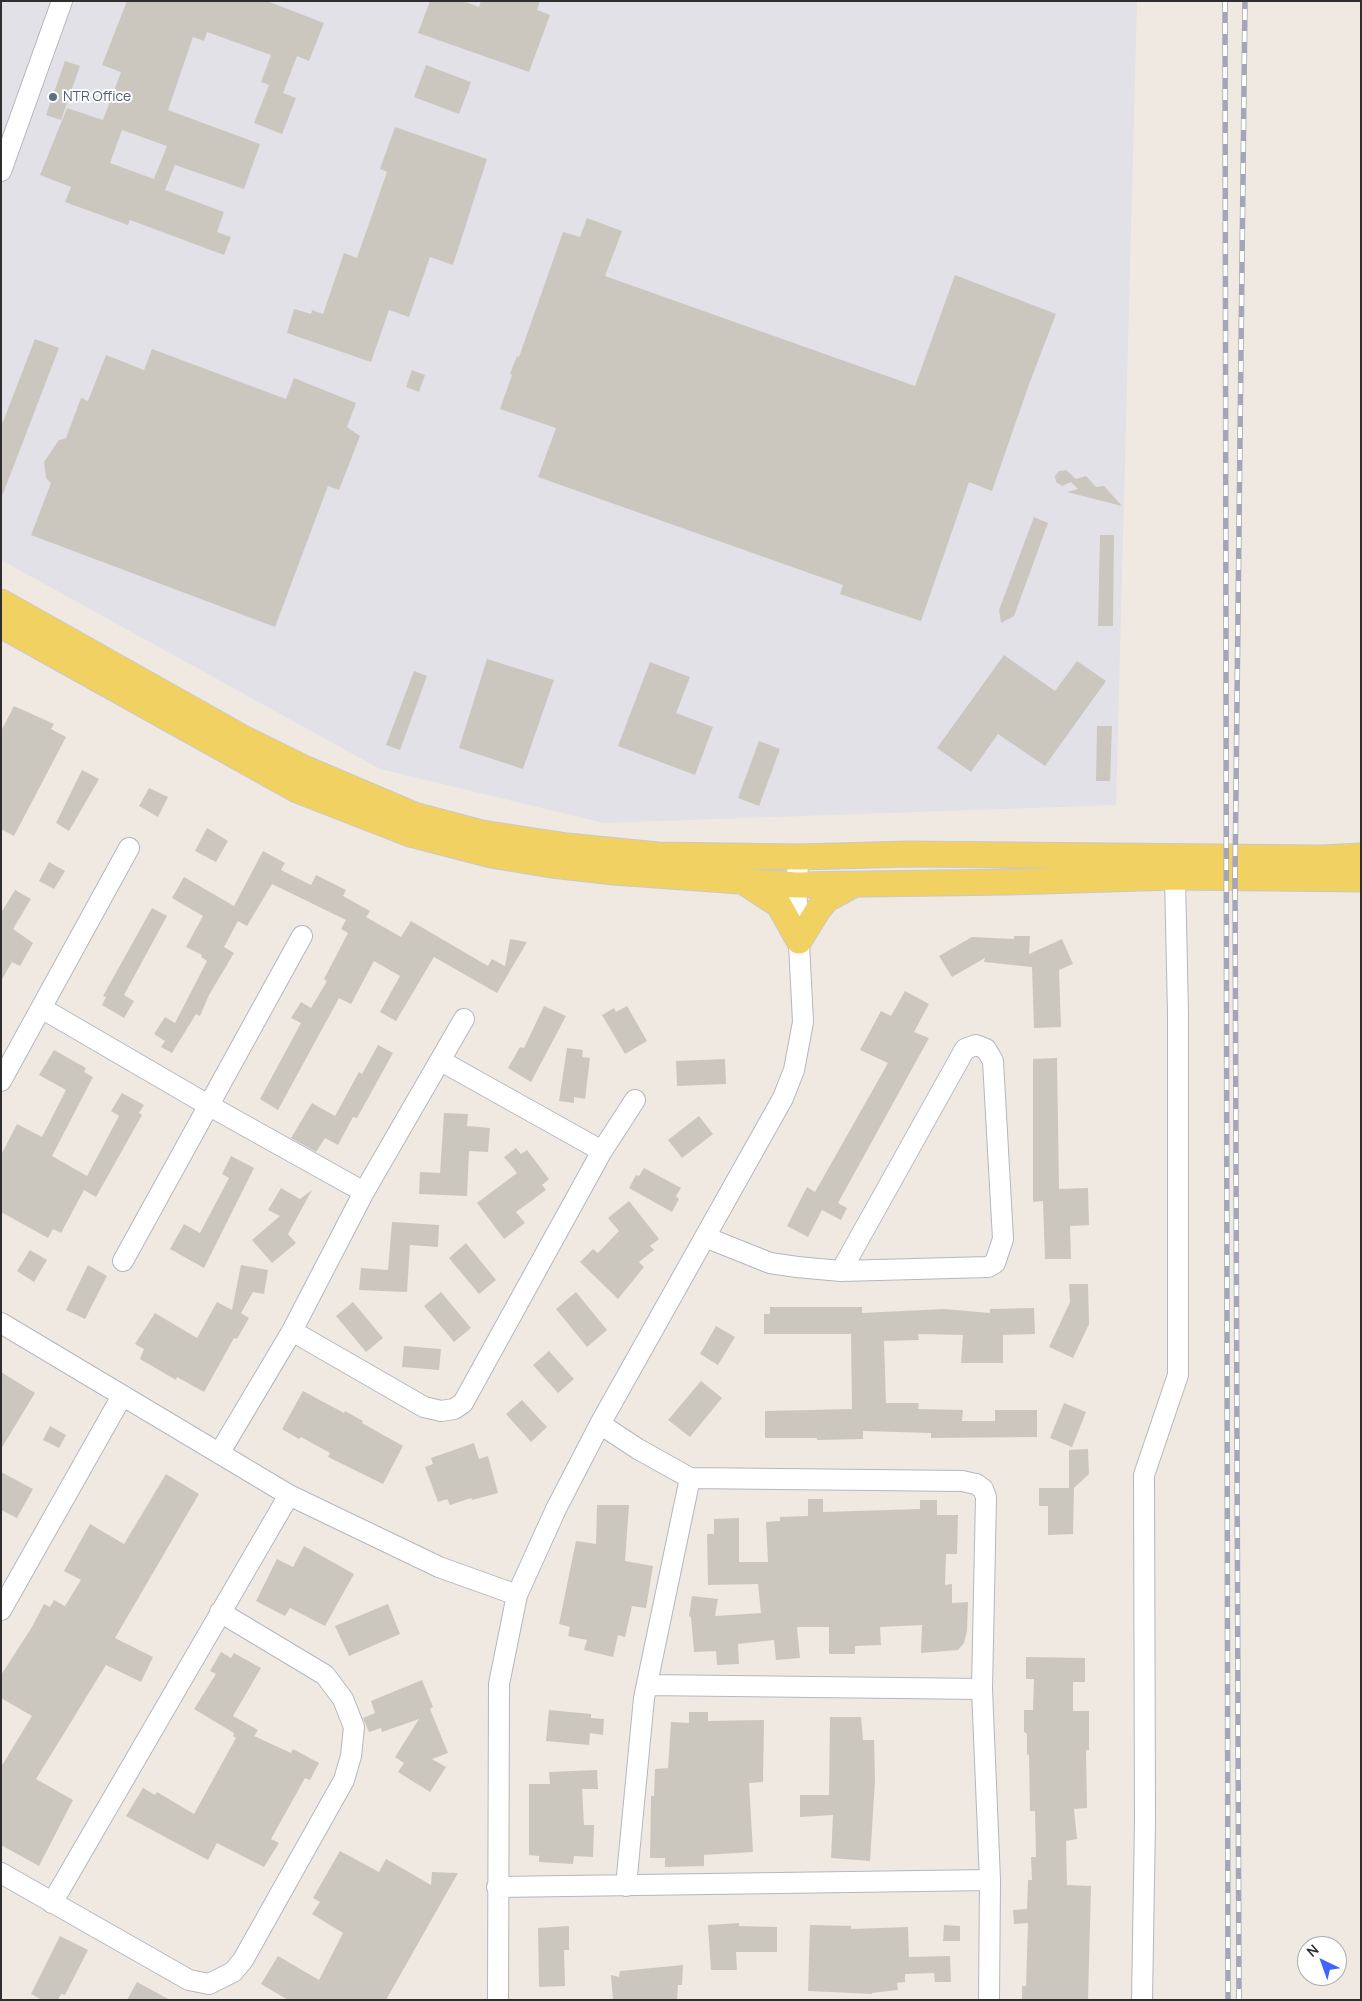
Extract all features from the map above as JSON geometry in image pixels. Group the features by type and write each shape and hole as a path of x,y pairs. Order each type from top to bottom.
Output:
{"main road":[{"path":"1,602 241,737 302,780 414,815 482,833 567,846 658,855 799,857 909,854 1321,858 1361,856"},
{"path":"1,624 410,834 491,855 552,865 614,872 738,879 796,885 1176,877 1361,879"},
{"path":"738,879 779,905 799,941 827,900 843,888 854,884"}],"street":[{"path":"1,171 62,1"},
{"path":"1,1081 43,1008 129,848"},
{"path":"498,2000 499,1684 517,1595 556,1509 600,1424 783,1098 794,1070 803,1022 796,885 799,857"},
{"path":"1142,2000 1145,1820 1144,1474 1178,1375 1176,877"},
{"path":"123,1261 302,936"},
{"path":"43,1008 208,1105 364,1192"},
{"path":"220,1452 292,1331 364,1192 464,1019"},
{"path":"705,1237 770,1263 841,1271 988,1267 994,1263 1003,1239 993,1060 986,1049 976,1045 965,1049 841,1271"},
{"path":"441,1061 602,1152"},
{"path":"292,1331 424,1406 441,1411 454,1409 464,1403 602,1152 634,1100"},
{"path":"1,1322 290,1495 439,1567 517,1595"},
{"path":"1,1610 122,1396"},
{"path":"600,1424 638,1449 690,1478 962,1481 976,1484 983,1489 986,1497 982,1689 990,1880 989,2000"},
{"path":"626,1886 647,1686 690,1478"},
{"path":"52,1903 220,1612 290,1495"},
{"path":"1,1874 189,1980 209,1984 233,1972 243,1960 344,1780 351,1756 354,1727 343,1699 325,1675 220,1612"},
{"path":"647,1686 982,1689"},
{"path":"497,1887 990,1880"}],"shaded area":[{"path":"1,1 1137,1 1116,805 604,823 380,769 1,560"}],"building":[{"path":"127,1 267,1 324,23 309,61 297,56 283,93 296,98 282,134 254,123 269,85 261,82 271,55 207,32 204,41 193,37 168,110 260,144 244,189 175,165 165,190 224,212 217,232 231,237 224,255 130,220 128,225 65,202 71,187 40,175 67,108 103,120 121,72 102,65","holes":["122,130 167,146 154,179 110,163"]},
{"path":"430,1 463,1 479,7 481,1 540,1 537,10 550,15 529,72 418,33"},
{"path":"65,61 80,66 61,120 46,115"},
{"path":"426,65 471,82 459,114 414,97"},
{"path":"395,127 487,159 453,265 430,257 409,317 389,310 371,362 287,333 294,309 311,314 312,310 323,314 344,253 357,258 387,172 380,169"},
{"path":"587,218 622,231 605,276 915,386 955,275 1056,314 1028,387 992,491 969,482 921,621 840,594 843,585 538,477 556,428 500,409 512,375 510,374 517,356 519,357 563,232 580,237"},
{"path":"35,339 59,348 1,499 1,427"},
{"path":"152,349 286,399 294,378 356,403 347,427 360,436 339,490 328,486 275,627 31,535 51,483 46,478 44,462 59,440 66,438 81,398 88,401 106,355 144,370"},
{"path":"412,370 425,375 419,392 406,387"},
{"path":"1066,470 1076,479 1086,476 1096,487 1104,486 1122,506 1067,492 1078,489 1071,482 1062,486 1056,482 1055,476 1059,471"},
{"path":"1034,517 1048,523 1014,616 1001,623 999,610"},
{"path":"1100,535 1114,535 1113,626 1098,626"},
{"path":"1004,655 1055,691 1077,661 1106,681 1045,766 998,734 971,772 937,748"},
{"path":"487,659 554,680 523,769 459,748"},
{"path":"650,662 690,677 676,713 713,727 695,775 618,746"},
{"path":"414,671 427,676 400,750 386,745"},
{"path":"14,706 54,724 51,729 66,737 14,836 1,829 1,731"},
{"path":"1097,726 1112,726 1110,781 1096,781"},
{"path":"759,741 780,749 759,806 738,798"},
{"path":"82,770 99,779 69,831 56,823"},
{"path":"149,788 168,797 158,817 139,806"},
{"path":"207,828 228,841 216,862 195,851"},
{"path":"263,851 285,863 281,870 311,885 316,875 346,890 343,896 370,911 366,917 401,937 411,921 488,966 492,959 505,966 510,939 527,942 497,993 434,957 396,1021 380,1012 400,976 374,961 351,1004 339,998 278,1110 260,1099 301,1023 291,1018 301,1002 311,1008 327,981 324,979 348,933 341,929 346,920 272,884 247,926 238,921 224,947 234,953 209,995 200,1016 196,1014 172,1053 161,1047 165,1041 154,1034 165,1017 175,1023 207,961 201,957 202,955 186,947 203,916 172,898 184,877 234,906"},
{"path":"49,862 65,871 54,889 39,881"},
{"path":"15,890 31,899 13,929 33,943 20,966 12,962 1,981 1,913"},
{"path":"152,908 167,916 124,995 134,1001 124,1018 102,1005 106,997 103,996"},
{"path":"1014,936 1030,936 1029,954 1062,939 1073,964 1059,970 1061,1027 1034,1028 1032,967 984,962 985,958 952,977 939,956 972,937 1014,939"},
{"path":"905,991 929,1004 914,1032 929,1038 838,1203 847,1208 841,1220 822,1210 808,1237 787,1226 807,1187 815,1192 888,1063 860,1050 881,1011 891,1016"},
{"path":"544,1006 566,1016 531,1082 508,1068 520,1047 524,1048"},
{"path":"627,1006 647,1041 625,1054 602,1015 614,1008 616,1012"},
{"path":"378,1045 393,1053 357,1118 353,1117 338,1145 325,1138 316,1152 291,1138 312,1103 335,1116 359,1072 362,1074"},
{"path":"567,1048 583,1050 582,1057 590,1058 585,1099 574,1097 574,1103 559,1101"},
{"path":"54,1050 86,1068 84,1072 93,1077 52,1156 87,1176 119,1116 111,1111 122,1093 144,1105 139,1113 142,1115 96,1197 84,1190 61,1233 53,1229 48,1238 1,1212 1,1155 17,1124 42,1137 66,1090 39,1075"},
{"path":"1057,1058 1059,1189 1088,1188 1089,1225 1070,1226 1071,1259 1045,1259 1043,1201 1033,1202 1033,1059"},
{"path":"725,1059 726,1084 677,1086 676,1061"},
{"path":"444,1113 468,1114 467,1126 490,1128 488,1152 469,1151 467,1196 419,1194 420,1172 440,1173"},
{"path":"699,1116 713,1134 682,1158 668,1140"},
{"path":"516,1148 521,1154 527,1150 549,1179 542,1185 546,1190 516,1212 525,1223 504,1239 477,1203 517,1173 504,1157"},
{"path":"231,1156 254,1168 204,1268 170,1249 184,1224 200,1233 229,1178 222,1174"},
{"path":"644,1168 681,1188 676,1196 679,1199 672,1212 629,1188 636,1175 639,1176"},
{"path":"281,1188 300,1199 312,1190 288,1234 296,1243 272,1263 252,1240 280,1216 268,1210"},
{"path":"629,1201 659,1239 650,1246 654,1250 639,1262 644,1267 618,1299 580,1262 593,1249 598,1253 619,1231 608,1218"},
{"path":"392,1222 439,1225 438,1247 410,1245 407,1292 359,1290 361,1268 388,1270"},
{"path":"466,1243 496,1280 479,1294 449,1258"},
{"path":"30,1250 47,1260 34,1282 17,1271"},
{"path":"88,1265 107,1276 85,1319 66,1310"},
{"path":"241,1265 268,1270 264,1294 253,1292 241,1313 249,1318 237,1339 234,1338 204,1392 177,1377 176,1380 140,1359 144,1349 135,1344 155,1313 197,1338 217,1302 232,1310"},
{"path":"1069,1284 1088,1284 1089,1324 1073,1358 1049,1347 1070,1302"},
{"path":"441,1292 471,1328 454,1342 424,1306"},
{"path":"576,1292 607,1330 587,1347 556,1309"},
{"path":"353,1302 383,1338 366,1352 336,1316"},
{"path":"770,1307 862,1307 862,1313 944,1309 990,1313 990,1309 1034,1308 1035,1334 1003,1335 1003,1363 961,1363 963,1335 918,1334 919,1340 884,1341 886,1403 919,1403 918,1409 963,1410 962,1421 995,1421 995,1410 1037,1410 1037,1437 931,1438 931,1433 863,1431 863,1439 765,1438 765,1411 852,1409 851,1334 764,1334 764,1314 770,1314"},
{"path":"716,1326 735,1337 718,1365 700,1354"},
{"path":"404,1346 441,1349 439,1370 402,1367"},
{"path":"549,1351 574,1379 558,1393 533,1365"},
{"path":"1,1372 35,1393 1,1449"},
{"path":"701,1381 722,1398 690,1437 668,1420"},
{"path":"303,1391 344,1413 345,1411 403,1446 383,1484 328,1457 330,1453 282,1429"},
{"path":"522,1400 547,1427 531,1442 506,1414"},
{"path":"1064,1403 1086,1412 1072,1447 1050,1438"},
{"path":"50,1426 66,1435 59,1448 43,1440"},
{"path":"474,1443 479,1459 488,1456 498,1493 472,1500 471,1498 450,1505 447,1499 438,1502 425,1467 433,1464 431,1458"},
{"path":"1088,1449 1089,1474 1074,1488 1073,1534 1048,1535 1048,1506 1039,1506 1039,1488 1069,1488 1069,1450"},
{"path":"1,1472 33,1489 17,1518 1,1510"},
{"path":"166,1474 199,1494 115,1638 153,1657 141,1682 106,1665 36,1779 73,1800 39,1866 1,1845 1,1767 32,1716 1,1698 1,1675 32,1627 44,1604 50,1607 54,1600 65,1606 81,1580 64,1571 90,1524 124,1544"},
{"path":"808,1499 823,1499 823,1512 920,1509 920,1500 937,1500 937,1515 958,1515 957,1554 946,1554 945,1585 952,1584 952,1603 968,1602 967,1631 964,1643 958,1650 921,1653 922,1625 880,1627 881,1645 855,1646 855,1654 829,1654 829,1627 797,1627 800,1658 776,1660 774,1640 738,1644 739,1664 717,1665 716,1651 694,1652 691,1617 689,1616 692,1596 718,1599 715,1616 761,1613 758,1584 708,1585 707,1534 714,1534 714,1519 739,1518 739,1562 768,1562 766,1522 780,1521 780,1517 808,1516"},
{"path":"597,1505 629,1505 625,1561 653,1566 646,1608 632,1606 625,1637 618,1635 613,1657 584,1650 587,1640 568,1636 570,1627 559,1624 576,1541 596,1544"},
{"path":"304,1546 354,1574 325,1626 290,1608 285,1616 256,1601 277,1559 293,1567"},
{"path":"388,1604 400,1634 349,1656 335,1626"},
{"path":"221,1652 231,1658 234,1653 261,1668 233,1716 258,1730 254,1736 291,1753 293,1749 319,1763 310,1780 305,1778 271,1839 279,1843 264,1867 217,1843 208,1860 126,1816 143,1788 155,1795 157,1792 194,1814 236,1738 233,1736 234,1733 194,1709 216,1674 210,1671"},
{"path":"1026,1657 1085,1658 1085,1682 1073,1682 1073,1711 1089,1711 1089,1750 1086,1750 1087,1808 1074,1809 1077,1839 1066,1841 1067,1885 1091,1886 1088,2000 1022,2000 1022,1986 1026,1986 1028,1923 1014,1924 1013,1910 1027,1909 1028,1880 1032,1880 1031,1857 1036,1857 1035,1811 1030,1811 1029,1755 1027,1754 1027,1734 1024,1732 1024,1710 1033,1710 1034,1679 1026,1679"},
{"path":"422,1680 433,1707 430,1709 448,1753 432,1759 446,1767 430,1792 398,1772 404,1763 395,1757 419,1719 382,1732 381,1728 369,1732 363,1718 375,1713 371,1701"},
{"path":"549,1710 591,1714 591,1718 604,1719 603,1735 590,1733 589,1745 546,1741"},
{"path":"689,1712 708,1712 708,1721 764,1720 763,1782 749,1783 753,1852 704,1855 704,1866 665,1867 665,1858 650,1858 651,1796 654,1796 655,1769 668,1768 671,1722 689,1723"},
{"path":"830,1717 861,1717 863,1740 874,1740 875,1780 870,1861 831,1858 833,1815 800,1817 800,1795 829,1795"},
{"path":"597,1770 598,1789 582,1789 584,1825 594,1825 593,1857 574,1856 573,1864 539,1862 539,1856 529,1855 529,1784 550,1784 549,1772"},
{"path":"340,1851 379,1872 386,1859 431,1885 432,1872 458,1873 386,2000 288,2000 261,1984 278,1956 319,1980 343,1933 312,1914 320,1902 313,1898"},
{"path":"739,1923 739,1926 777,1927 777,1952 736,1952 737,1970 711,1970 708,1925"},
{"path":"810,1925 851,1926 851,1929 908,1927 909,1957 950,1956 951,1982 935,1982 934,1973 905,1974 905,1982 897,1983 898,1990 872,1994 808,1991"},
{"path":"944,1925 960,1926 960,1941 943,1941"},
{"path":"569,1926 569,1950 564,1950 565,1986 539,1987 538,1928"},
{"path":"60,1936 88,1950 65,1995 61,1994 58,2000 42,2000 31,1994"},
{"path":"683,1965 682,1985 678,1985 677,2000 613,2000 611,1975 619,1977 620,1971"},
{"path":"137,1982 170,2000 127,2000"}],"railway":[{"path":"1225,1 1228,2000"},
{"path":"1239,2000 1235,878 1245,1"}],"place":[{"name":"NTR Office","path":"53,97"}]}
